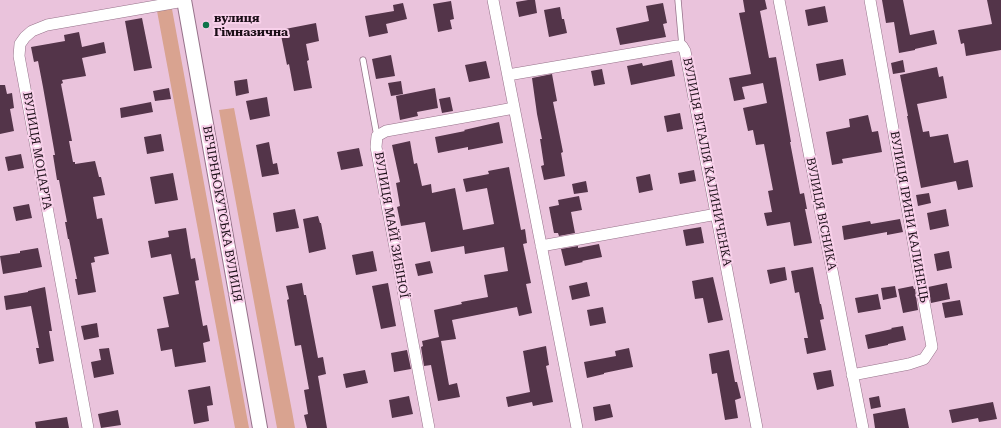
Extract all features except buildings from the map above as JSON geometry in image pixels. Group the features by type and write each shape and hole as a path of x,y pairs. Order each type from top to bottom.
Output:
{"street":[{"name":"ВУЛИЦЯ МОЦАРТА","path":"88,428 19,56 20,44 32,31 47,25 184,0"},
{"name":"ВЕЧІРНЬОКУТСЬКА ВУЛИЦЯ","path":"184,0 260,428"},
{"path":"493,0 577,428"},
{"name":"ВУЛИЦЯ ВІСНИКА","path":"779,0 863,428"},
{"name":"ВУЛИЦЯ ІРИНИ КАЛИНЕЦЬ","path":"852,375 909,364 924,359 932,347 870,0"},
{"name":"ВУЛИЦЯ ВІТАЛІЯ КАЛИНИЧЕНКА","path":"508,75 682,46 685,51 757,428"},
{"name":"ВУЛИЦЯ МАЙЇ ЗИБІНОЇ","path":"429,428 376,147 377,136 386,131 514,108"},
{"path":"541,246 717,214"}],"lane":[{"path":"678,0 682,46"},
{"path":"363,60 377,136"}],"shaded area":[{"path":"172,9 249,428 235,428 157,11"},
{"path":"234,108 295,428 277,428 219,110"}],"place":[{"name":"вулиця Гімназична","path":"206,25"}]}
